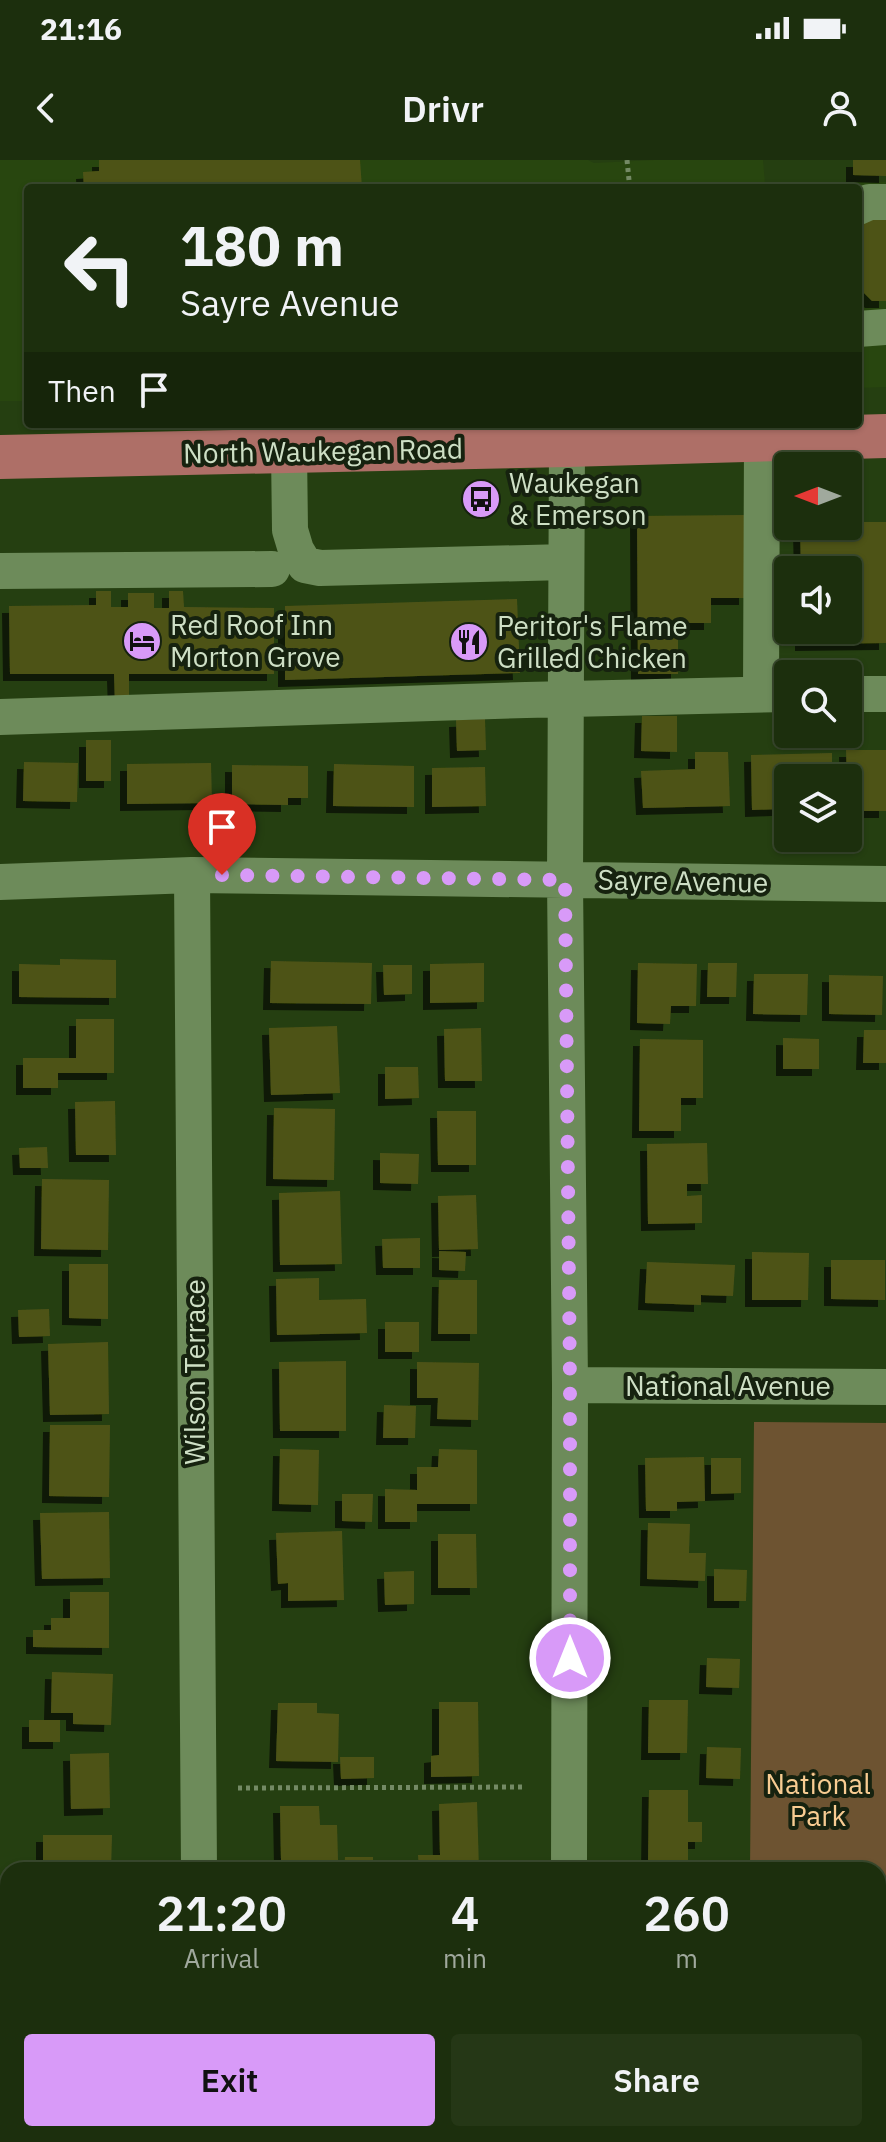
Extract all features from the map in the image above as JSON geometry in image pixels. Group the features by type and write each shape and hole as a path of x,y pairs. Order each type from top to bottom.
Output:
{"main road":[{"name":"North Waukegan Road","path":"0,457 567,445 775,434 886,436"}],"street":[{"path":"862,205 886,202"},
{"path":"862,329 886,327"},
{"path":"775,434 775,660"},
{"path":"567,445 565,880 570,1385 569,1862"},
{"path":"289,451 290,530 305,565 320,568 566,562"},
{"path":"0,571 272,569"},
{"path":"0,717 774,694"},
{"path":"862,694 886,694"},
{"name":"Sayre Avenue","path":"0,882 192,875 886,884"},
{"name":"Wilson Terrace","path":"192,875 199,1862"},
{"name":"National Avenue","path":"570,1385 886,1387"}],"path":[{"path":"627,160 629,180"},
{"path":"238,1788 525,1787"}],"shaded area":[{"path":"0,160 588,160 594,163 763,160 765,184 24,184 24,401 0,401"},
{"path":"886,182 886,387 862,388 862,184 765,184"}],"green space":[{"name":"National Park","path":"754,1422 886,1423 886,1862 750,1862"}],"building":[{"path":"99,160 360,160 362,184 84,184 83,172 99,171"},
{"path":"853,160 886,160 886,176 853,175"},
{"path":"886,216 886,301 872,301 862,291 862,225 869,217"},
{"path":"746,515 746,598 711,598 711,623 678,623 678,674 638,674 637,516"},
{"path":"862,522 886,522 886,643 862,643 862,556 801,556 800,540 862,540"},
{"name":"Red Roof Inn Morton Grove","path":"96,591 111,591 111,607 128,607 128,593 154,593 154,608 169,608 169,591 183,591 184,607 274,608 274,674 129,674 129,700 115,703 114,674 10,674 9,606 96,605"},
{"path":"517,599 520,673 285,680 285,606"},
{"path":"642,716 677,716 677,752 641,751"},
{"path":"485,719 486,750 457,751 456,720"},
{"path":"86,740 111,740 111,781 86,781"},
{"path":"846,750 886,750 886,811 862,811 862,764 846,764"},
{"path":"695,752 728,752 730,806 643,808 641,771 695,769"},
{"path":"832,753 832,764 774,764 774,809 752,810 751,755"},
{"path":"24,762 78,763 77,802 23,801"},
{"path":"211,763 212,803 127,804 127,764"},
{"path":"334,764 414,766 414,807 333,806"},
{"path":"232,765 308,766 308,798 288,798 288,805 232,804"},
{"path":"485,767 486,806 432,807 432,768"},
{"path":"60,959 116,960 116,998 19,997 19,964 60,965"},
{"path":"271,961 372,963 371,1004 270,1003"},
{"path":"484,963 484,1002 430,1003 430,964"},
{"path":"638,963 697,964 696,1006 671,1006 670,1024 637,1023"},
{"path":"708,963 737,963 736,997 707,997"},
{"path":"383,965 412,965 412,994 384,995"},
{"path":"754,974 808,974 807,1015 753,1014"},
{"path":"829,975 883,976 882,1015 829,1014"},
{"path":"76,1019 114,1019 114,1073 58,1073 58,1088 23,1088 23,1058 76,1058"},
{"path":"337,1026 340,1093 271,1095 269,1028"},
{"path":"481,1028 482,1081 445,1081 444,1029"},
{"path":"864,1030 886,1030 886,1063 863,1063"},
{"path":"783,1038 819,1039 819,1069 783,1069"},
{"path":"640,1039 703,1040 703,1098 681,1098 681,1131 639,1131"},
{"path":"385,1067 418,1067 419,1098 385,1099"},
{"path":"115,1101 116,1155 76,1155 75,1102"},
{"path":"274,1108 335,1109 334,1180 273,1179"},
{"path":"437,1111 476,1111 476,1165 438,1165"},
{"path":"707,1143 708,1184 687,1184 687,1196 702,1195 702,1223 648,1224 647,1144"},
{"path":"47,1147 48,1168 20,1168 19,1148"},
{"path":"380,1153 419,1154 418,1184 380,1183"},
{"path":"42,1179 109,1180 108,1250 41,1249"},
{"path":"340,1191 342,1264 280,1265 279,1193"},
{"path":"476,1195 478,1249 439,1250 438,1196"},
{"path":"420,1238 420,1268 383,1268 382,1239"},
{"path":"439,1251 466,1252 465,1271 439,1270"},
{"path":"752,1252 809,1253 808,1300 752,1300"},
{"path":"831,1260 885,1260 885,1300 831,1299"},
{"path":"647,1262 735,1265 733,1296 701,1295 701,1305 645,1303"},
{"path":"69,1264 108,1264 108,1319 69,1318"},
{"path":"319,1278 319,1300 366,1299 367,1333 277,1335 276,1279"},
{"path":"439,1280 477,1280 477,1334 438,1334"},
{"path":"49,1309 50,1336 19,1337 18,1310"},
{"path":"385,1322 419,1322 419,1352 385,1352"},
{"path":"108,1342 109,1414 50,1415 48,1344"},
{"path":"346,1361 346,1431 280,1431 279,1362"},
{"path":"417,1362 479,1363 478,1420 437,1419 438,1398 417,1398"},
{"path":"384,1405 416,1406 415,1438 383,1438"},
{"path":"50,1425 110,1425 109,1497 49,1496"},
{"path":"280,1449 319,1450 318,1505 279,1504"},
{"path":"439,1449 477,1450 477,1504 417,1504 417,1522 385,1522 385,1489 417,1490 417,1467 438,1467"},
{"path":"704,1457 705,1501 677,1502 677,1511 646,1511 645,1458"},
{"path":"711,1458 741,1458 741,1493 711,1494"},
{"path":"342,1494 373,1494 372,1522 342,1521"},
{"path":"109,1512 110,1578 42,1579 40,1513"},
{"path":"648,1523 690,1524 689,1553 706,1553 705,1581 647,1579"},
{"path":"342,1531 344,1600 288,1601 288,1583 278,1584 276,1533"},
{"path":"438,1534 476,1534 477,1588 438,1588"},
{"path":"714,1569 747,1570 746,1601 714,1601"},
{"path":"414,1571 414,1604 385,1605 384,1572"},
{"path":"70,1592 109,1592 109,1648 33,1647 33,1630 51,1630 51,1618 70,1618"},
{"path":"707,1658 740,1659 739,1688 706,1687"},
{"path":"52,1672 113,1674 111,1725 73,1724 73,1713 51,1713"},
{"path":"649,1700 688,1700 687,1753 648,1753"},
{"path":"439,1702 478,1702 479,1776 431,1777 431,1756 439,1755"},
{"path":"278,1703 317,1703 317,1713 339,1714 338,1762 276,1761"},
{"path":"29,1720 60,1720 60,1742 29,1742"},
{"path":"707,1747 741,1748 740,1779 706,1778"},
{"path":"109,1753 110,1808 71,1809 70,1754"},
{"path":"340,1757 374,1757 374,1778 341,1779"},
{"path":"649,1790 688,1790 688,1822 702,1822 702,1842 688,1842 688,1862 648,1862"},
{"path":"477,1802 479,1862 418,1862 418,1855 440,1855 439,1804"},
{"path":"280,1806 319,1806 320,1825 337,1825 338,1860 281,1860"},
{"path":"43,1835 112,1835 111,1862 43,1862"},
{"path":"345,1857 373,1857 373,1862 345,1862"}],"place":[{"name":"Waukegan & Emerson","path":"481,499"},
{"name":"Red Roof Inn Morton Grove","path":"142,641"},
{"name":"Peritor's Flame Grilled Chicken","path":"469,642"}],"route":[{"path":"222,875 565,880 570,1658"}]}
